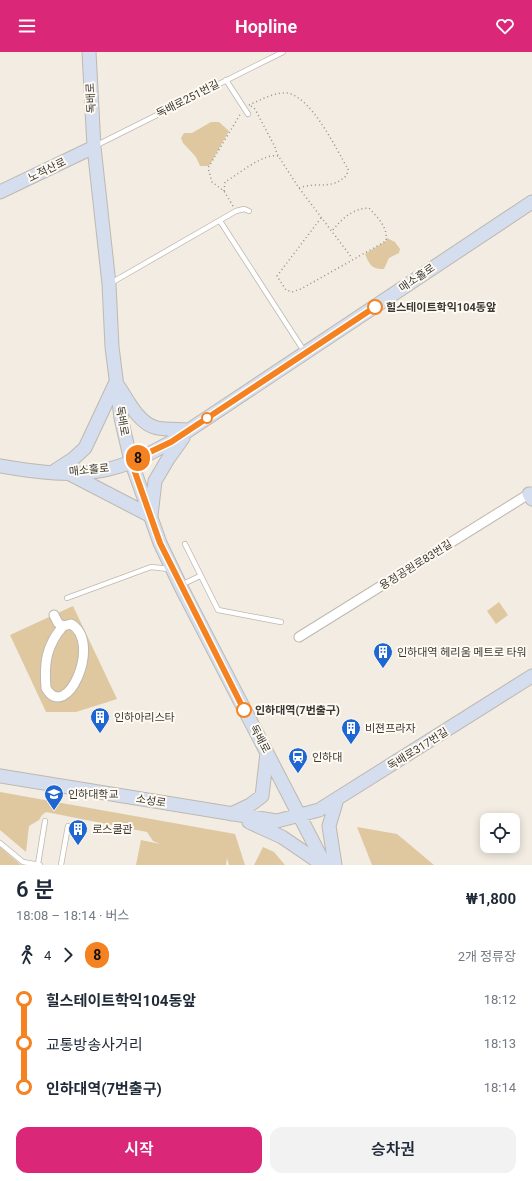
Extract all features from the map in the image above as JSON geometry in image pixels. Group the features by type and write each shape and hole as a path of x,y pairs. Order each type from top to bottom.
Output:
{"main road":[{"name":"독배로","path":"89,52 94,147 109,284 116,382 121,418 131,461 160,543 180,586 301,816 324,865"},
{"name":"노적산로","path":"0,192 94,147"},
{"name":"매소홀로","path":"0,466 68,473 109,470 150,453 189,430 532,202"},
{"path":"116,382 132,408 142,419 156,428 189,430"},
{"path":"53,472 85,448 116,382"},
{"path":"68,473 151,516 155,481 168,459 189,430"},
{"name":"독배로317번길","path":"301,816 319,810 532,676"},
{"path":"231,814 250,806 262,796 268,753"},
{"name":"소성로","path":"0,776 277,821 301,816"},
{"path":"335,865 329,826 337,799"},
{"path":"231,814 275,833 324,865"}],"street":[{"name":"용정공원로83번길","path":"299,637 531,495"},
{"path":"54,615 58,623 63,626"},
{"path":"71,624 81,633 83,658 80,673 76,683 62,697 55,697 49,693 46,688 47,653 50,643 63,626 71,624"},
{"path":"37,692 46,688"}],"lane":[{"name":"독배로251번길","path":"94,147 283,52"},
{"path":"226,80 246,106 248,114"},
{"path":"109,284 236,211 244,209 249,211"},
{"path":"220,221 305,353"},
{"path":"185,544 218,610 281,622"},
{"path":"67,598 151,567 166,567 174,572"},
{"path":"180,586 200,576"},
{"path":"0,843 25,864 39,865 45,821"},
{"path":"61,865 68,826"}],"path":[{"path":"236,211 224,191 212,182 208,168 246,106 276,94 288,93 300,99 310,108 348,169 347,175 341,181 331,186 320,184 298,188"},
{"path":"246,106 255,109 275,147 278,156 298,188 331,232 344,244 353,258"},
{"path":"224,191 225,182 271,154 278,156"},
{"path":"321,218 277,276 286,290 292,292 301,289 353,258 370,252 386,241 387,233 380,220 369,208 359,209 347,215 331,232"}],"shaded area":[{"path":"211,122 219,122 229,131 209,166 200,166 196,157 183,143 181,138 184,133 192,133"},
{"path":"387,238 395,242 400,249 399,253 389,258 384,269 374,267 365,254 386,241"},
{"path":"499,602 508,615 496,624 487,611"},
{"path":"73,606 117,699 76,712 46,712 10,635"},
{"path":"0,792 235,834 245,865 229,865 227,858 226,865 136,865 141,840 160,844 153,841 147,832 46,812 39,820 29,826 26,852 0,830"},
{"path":"357,827 397,834 434,865 372,865"},
{"path":"0,847 21,865 0,865"},
{"path":"263,847 274,852 285,865 254,865"}],"bus line":[{"name":"8","path":"244,710 180,586 160,543 131,461 171,442 375,307"}],"place":[{"name":"힐스테이트학익104동앞","path":"375,307"},
{"name":"인하대역 헤리움 메트로 타워","path":"383,669"},
{"name":"인하대역(7번출구)","path":"244,710"},
{"name":"인하아리스타","path":"100,734"},
{"name":"비젼프라자","path":"351,745"},
{"name":"인하대","path":"298,774"},
{"name":"인하대학교","path":"54,811"},
{"name":"로스쿨관","path":"78,846"}]}
